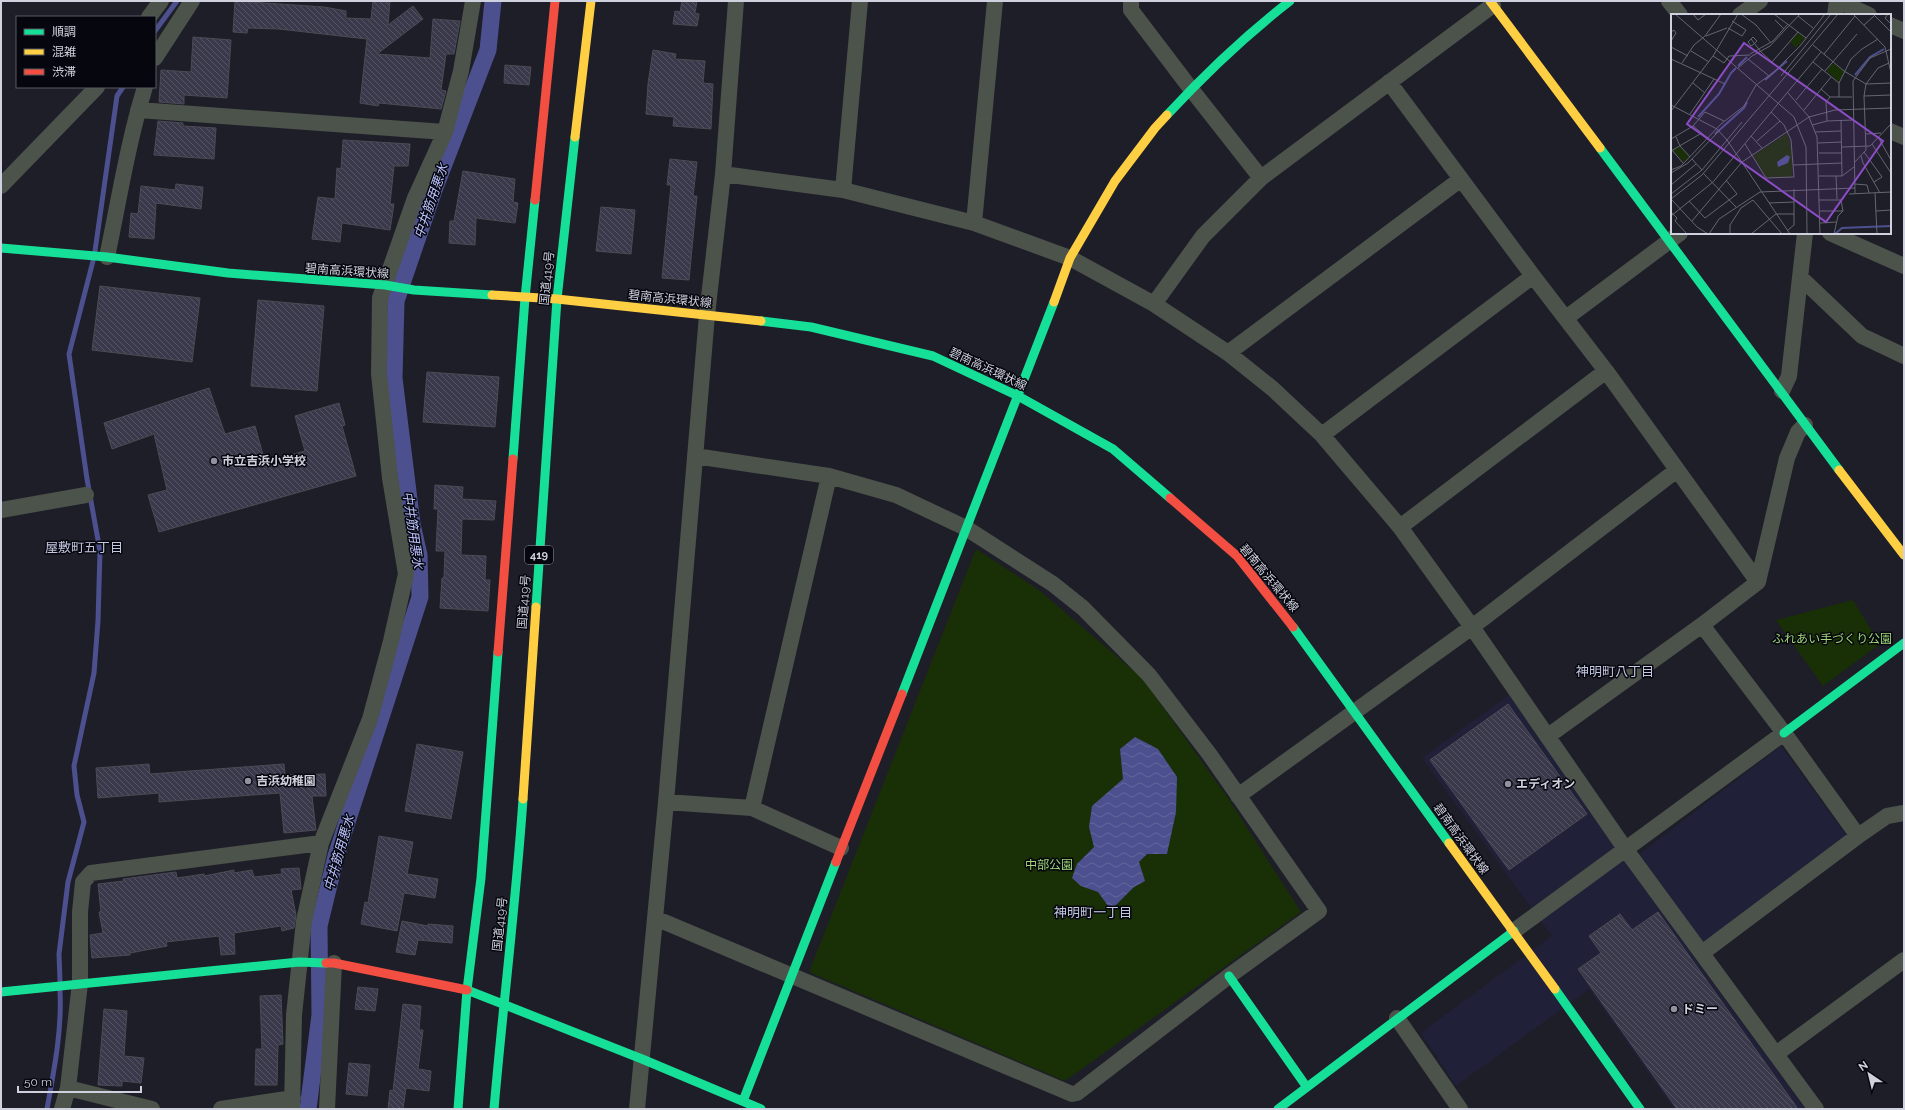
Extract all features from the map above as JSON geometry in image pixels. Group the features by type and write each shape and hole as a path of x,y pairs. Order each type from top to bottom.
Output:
{"main road":[{"name":"国道419号","path":"458,1109 467,990 481,878 525,298 555,1"},
{"name":"国道419号","path":"494,1109 517,874 557,299 591,1"},
{"path":"742,1105 791,975 1018,396 1070,258 1115,181 1155,128 1191,89 1263,22 1290,1"},
{"path":"1491,3 1671,232"},
{"path":"1675,237 1805,425 1904,555"},
{"name":"碧南高浜環状線","path":"1,248 106,257 228,273 385,285 414,290 557,299 811,327 933,356 1018,396 1113,449 1237,556 1282,610 1353,712 1514,932 1640,1109"},
{"path":"1784,733 1904,643"},
{"path":"1278,1109 1306,1086 1514,932"},
{"path":"1,992 76,983 304,962 331,963 467,990 642,1059 742,1105 761,1109"},
{"path":"1229,976 1306,1086"}],"street":[{"path":"150,16 162,1"},
{"path":"156,56 192,1"},
{"path":"221,1109 292,1104 294,1015 304,962 304,920 321,843 370,718 391,641 406,574 390,478 379,374 380,298 414,198 445,132 461,71 473,1"},
{"path":"637,1109 666,802 707,315 723,174 736,1"},
{"path":"843,190 860,1"},
{"path":"974,223 995,1"},
{"path":"1132,1 1131,10 1261,178"},
{"path":"1669,1 1679,14"},
{"path":"1741,14 1760,1"},
{"path":"1835,14 1837,1 1867,14"},
{"path":"1154,304 1203,236 1261,178 1491,3"},
{"path":"1891,25 1904,31"},
{"path":"1389,82 1533,276 1606,371 1758,582"},
{"path":"1,186 96,88"},
{"path":"106,257 138,110 145,88"},
{"path":"138,110 445,132"},
{"path":"1891,131 1904,137"},
{"path":"723,174 843,190 974,223 1070,258 1154,304 1228,353 1273,389 1322,435 1400,527 1472,627 1626,850 1816,1109"},
{"path":"1228,353 1461,179"},
{"path":"1782,391 1789,376 1805,234"},
{"path":"1832,234 1904,266"},
{"path":"1566,318 1675,237"},
{"path":"1322,435 1533,276"},
{"path":"1800,277 1862,336 1904,356"},
{"path":"1400,527 1606,371"},
{"path":"1548,736 1702,625 1758,582 1787,458 1798,432 1805,425"},
{"path":"655,918 1072,1094 1077,1092 1229,976 1319,911 1210,755 1149,674 1083,608 1053,584 966,528 896,495 829,476 695,456"},
{"path":"1238,796 1472,627 1677,470"},
{"path":"752,808 829,476"},
{"path":"1,510 86,495"},
{"path":"1702,625 1784,733 1858,836"},
{"path":"1514,932 1784,733"},
{"path":"666,802 752,808 842,848"},
{"path":"1702,953 1858,836 1887,816 1904,813"},
{"path":"62,1109 68,1088 83,882 91,873 321,843"},
{"path":"1776,1054 1904,960"},
{"path":"327,1109 331,963"},
{"path":"1397,1018 1460,1109"},
{"path":"68,1088 152,1109"}],"shaded area":[{"path":"1509,695 1628,863 1781,746 1846,835 1691,953 1805,1109 1674,1109 1589,989 1456,1086 1421,1033 1552,936 1422,758"}],"green space":[{"name":"中部公園","path":"976,549 1039,590 1142,678 1230,801 1301,912 1065,1081 809,972"},
{"name":"ふれあい手づくり公園","path":"1853,600 1880,644 1823,686 1776,620"}],"water":[{"path":"1135,737 1158,749 1177,777 1176,812 1167,854 1147,854 1139,862 1145,881 1134,887 1111,910 1098,892 1081,886 1072,878 1077,864 1094,847 1089,827 1092,806 1123,779 1120,749"}],"building":[{"path":"235,1 324,7 346,11 346,18 371,19 373,1 390,1 388,25 413,6 423,19 377,54 430,58 433,19 460,21 454,54 446,54 441,90 446,91 441,109 379,103 378,106 360,103 367,39 279,29 248,28 247,33 233,32"},
{"path":"682,1 697,1 695,13 699,14 697,26 673,24 675,11 680,12"},
{"path":"193,37 231,40 227,98 184,95 184,104 159,102 161,70 191,72"},
{"path":"653,50 676,54 675,59 705,61 703,83 713,84 711,129 673,126 674,117 646,114 648,84"},
{"path":"505,65 531,67 529,85 504,83"},
{"path":"158,121 183,123 183,126 216,128 214,159 154,155"},
{"path":"343,140 410,144 408,166 394,166 390,204 394,204 390,230 342,223 340,242 312,239 318,197 335,199 337,168 341,169"},
{"path":"670,159 697,162 693,196 697,196 689,280 662,278 671,185 667,185"},
{"path":"463,171 515,179 513,202 518,203 515,223 476,218 475,245 449,243 450,221 454,221"},
{"path":"176,184 203,187 201,209 156,203 154,239 129,237 131,213 138,214 141,186 175,190"},
{"path":"601,207 635,210 631,254 596,251"},
{"path":"100,286 200,298 192,362 92,350"},
{"path":"258,300 324,306 317,391 251,386"},
{"path":"427,372 499,377 495,427 423,422"},
{"path":"209,388 225,434 255,426 265,462 305,451 295,416 339,403 345,425 342,426 356,476 159,532 148,495 167,490 154,434 112,449 104,423"},
{"path":"435,485 463,487 462,499 496,501 494,520 462,519 461,555 486,556 485,580 490,580 488,611 440,608 442,578 444,578 445,551 436,551 438,509 434,509"},
{"path":"1508,704 1587,814 1509,870 1430,760"},
{"path":"417,744 463,752 451,819 405,811"},
{"path":"149,764 150,774 284,764 285,775 325,774 326,796 312,796 316,830 284,833 280,793 159,802 159,793 98,798 96,768"},
{"path":"379,836 413,842 407,874 438,879 435,898 404,893 397,931 361,924 365,902 368,903"},
{"path":"299,868 301,889 291,890 296,915 294,928 282,931 281,926 234,933 235,954 221,955 219,936 166,942 167,946 130,953 130,955 92,958 90,935 103,933 99,912 101,912 98,884 176,872 177,878 204,874 204,876 234,870 234,873 252,870 254,877 282,874 281,869"},
{"path":"1658,912 1798,1109 1677,1109 1578,969 1601,953 1589,936 1620,914 1632,930"},
{"path":"402,921 428,926 428,924 453,926 452,943 418,940 415,955 396,952"},
{"path":"358,987 378,989 375,1011 355,1009"},
{"path":"281,995 283,1044 278,1045 277,1085 255,1085 256,1049 262,1049 260,996"},
{"path":"403,1004 421,1006 419,1030 423,1030 418,1069 431,1071 429,1091 406,1088 403,1109 388,1109 390,1090 393,1091"},
{"path":"104,1009 127,1011 124,1056 144,1058 141,1083 122,1081 122,1086 98,1085"},
{"path":"349,1063 370,1065 367,1096 346,1094"}],"waterway":[{"path":"156,30 177,1"},
{"name":"中井筋用悪水","path":"308,1109 320,1015 319,926 336,856 420,597 419,555 412,524 394,378 396,301 434,190 488,50 493,1"},
{"path":"95,251 117,96 122,88"},
{"path":"60,981 59,954 68,882 84,822 77,795 74,766 94,673 98,621 100,551 87,479 69,354 93,261"},
{"path":"47,1109 59,1036 60,991"}],"traffic: fast":[{"path":"1167,115 1226,55 1290,1"},
{"path":"536,607 557,299 575,137"},
{"path":"1600,148 1839,470"},
{"path":"513,459 525,298 535,200"},
{"path":"1,248 107,257 228,273 385,285 414,290 492,295"},
{"path":"902,694 1054,302"},
{"path":"761,321 811,327 933,356 1018,396 1113,449 1170,498"},
{"path":"1293,627 1449,843"},
{"path":"1784,733 1904,643"},
{"path":"458,1109 467,990 481,878 498,652"},
{"path":"494,1109 523,799"},
{"path":"743,1101 836,862"},
{"path":"1278,1109 1514,931"},
{"path":"1,992 299,962 326,963"},
{"path":"1229,976 1306,1086"},
{"path":"1555,989 1640,1109"},
{"path":"467,990 642,1059 761,1109"}],"traffic: slow":[{"path":"575,137 591,1"},
{"path":"1490,1 1600,148"},
{"path":"1054,302 1070,258 1115,181 1155,128 1167,115"},
{"path":"492,295 557,299 761,321"},
{"path":"1839,470 1904,555"},
{"path":"523,799 536,607"},
{"path":"1449,843 1555,989"}],"traffic: jam":[{"path":"535,200 555,1"},
{"path":"498,652 513,459"},
{"path":"1170,498 1237,556 1293,627"},
{"path":"836,862 902,694"},
{"path":"326,963 334,963 467,990"}],"place":[{"name":"市立吉浜小学校","path":"214,461"},
{"name":"吉浜幼稚園","path":"248,781"},
{"name":"エディオン","path":"1508,784"},
{"name":"ドミー","path":"1674,1009"}],"district":[{"name":"屋敷町五丁目","path":"84,547"},
{"name":"神明町八丁目","path":"1615,671"},
{"name":"神明町一丁目","path":"1093,912"}]}
